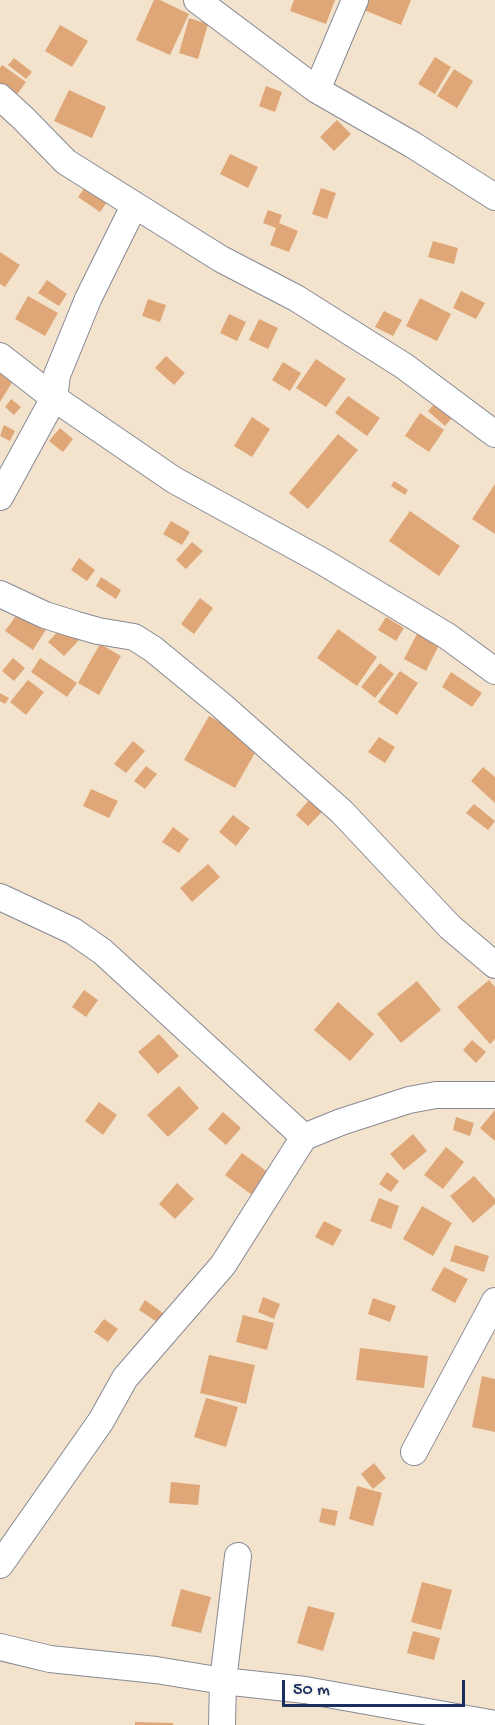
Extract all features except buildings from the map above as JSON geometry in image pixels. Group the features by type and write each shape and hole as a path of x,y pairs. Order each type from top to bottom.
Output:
{"street":[{"path":"197,0 317,90 413,145 495,197"},
{"path":"317,90 355,0"},
{"path":"0,97 66,162 220,260 296,298 404,366 495,434"},
{"path":"0,497 54,398 57,375 88,299 134,206"},
{"path":"0,356 54,398 174,480 320,560 447,636 495,671"},
{"path":"0,594 45,615 76,625 134,637 153,649 221,705 342,812 450,927 495,965"},
{"path":"0,897 74,931 103,952 304,1137"},
{"path":"0,1565 101,1421 125,1378 223,1265 304,1137 341,1122 409,1100 436,1095 495,1095"},
{"path":"414,1452 495,1301"},
{"path":"222,1725 223,1681 238,1556"},
{"path":"0,1647 50,1659 156,1670 223,1681 305,1690 495,1724"}]}
